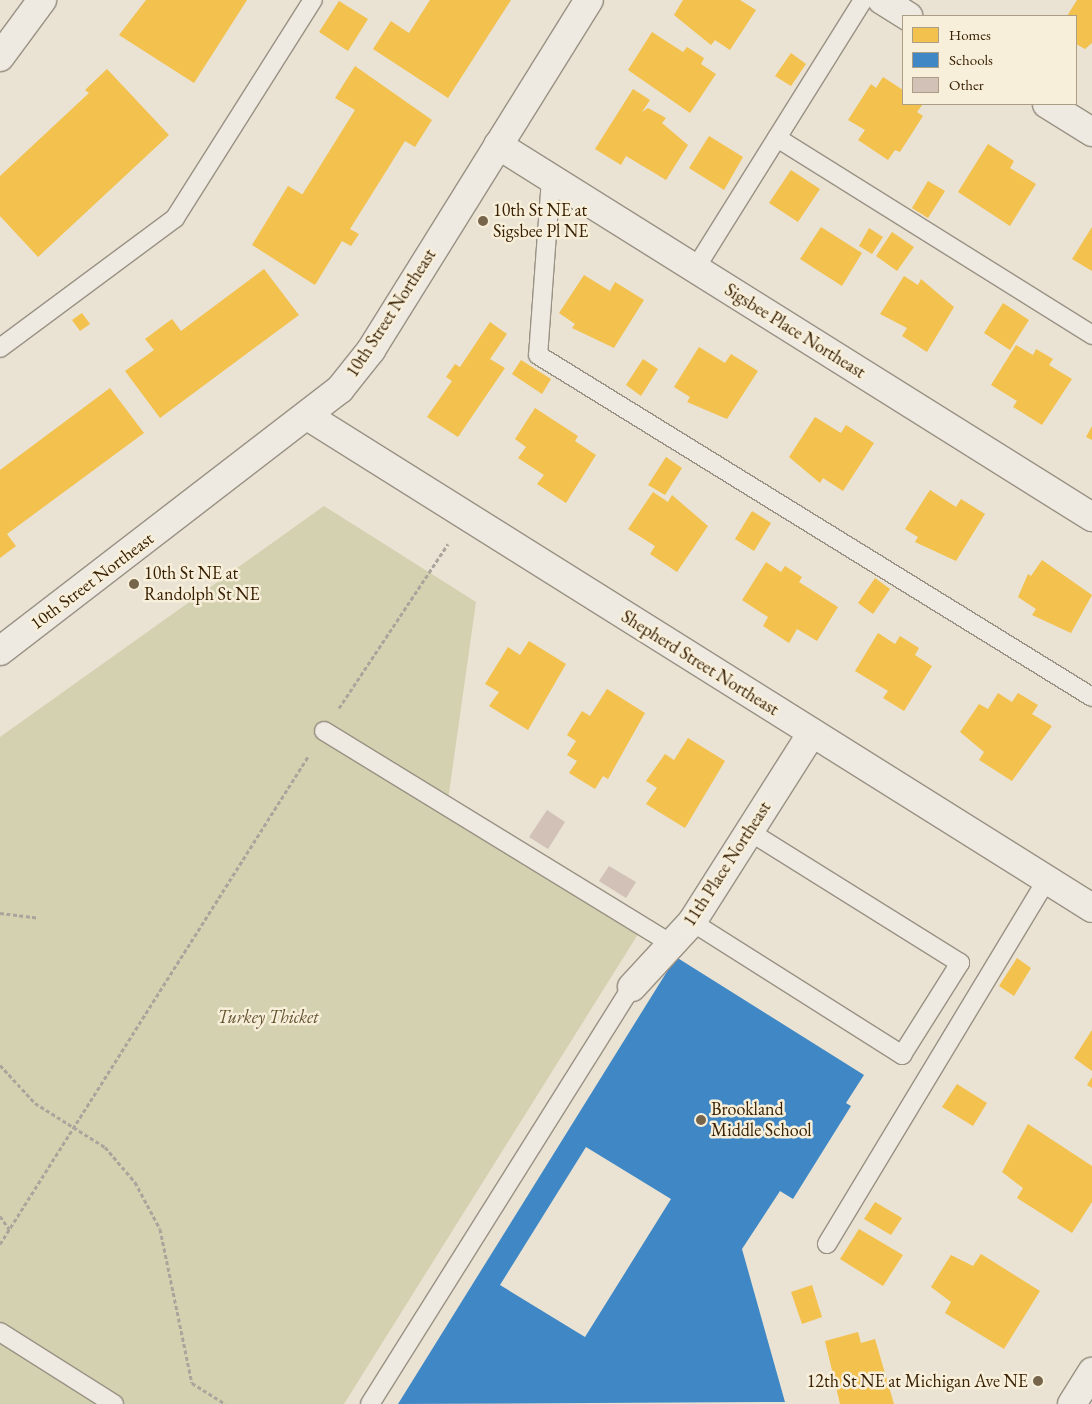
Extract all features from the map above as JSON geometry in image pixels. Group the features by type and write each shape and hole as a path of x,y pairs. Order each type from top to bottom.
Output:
{"street":[{"path":"0,56 42,0"},
{"name":"10th Street Northeast","path":"0,650 308,417 340,389 371,350 589,0"},
{"path":"882,0 906,15"},
{"path":"1049,105 1092,132"},
{"name":"Sigsbee Place Northeast","path":"498,145 1092,517"},
{"name":"Shepherd Street Northeast","path":"308,417 1092,908"},
{"name":"11th Place Northeast","path":"632,987 692,922 812,732"},
{"path":"1072,1404 1092,1372"}],"lane":[{"path":"0,348 175,218 313,0"},
{"path":"695,269 863,0"},
{"path":"777,138 1092,336"},
{"path":"551,179 538,355 1092,697"},
{"path":"324,731 672,944"},
{"path":"692,922 902,1055 960,963 749,832"},
{"path":"827,1244 1047,880"},
{"path":"370,1404 632,987"},
{"path":"0,1332 114,1404"}],"path":[{"path":"0,1244 324,731 448,544"},
{"path":"0,914 39,918"},
{"path":"0,1064 35,1103 105,1147 135,1182 160,1229 192,1383 225,1404"},
{"path":"0,1216 10,1229"}],"green space":[{"name":"Turkey Thicket","path":"324,506 476,602 446,814 640,931 344,1404 0,1404 0,737"}],"building: Homes":[{"path":"146,0 247,0 194,83 119,35"},
{"path":"430,0 511,0 448,98 373,49 391,21 409,33"},
{"path":"683,0 740,0 756,10 730,50 715,40 711,45 674,15"},
{"path":"1077,0 1092,0 1092,43 1085,49 1077,45 1077,15 1068,15"},
{"path":"339,1 368,19 348,51 319,32"},
{"path":"652,32 683,52 687,47 704,58 701,64 716,74 690,113 628,70"},
{"path":"791,53 806,64 791,86 775,76"},
{"path":"355,66 432,120 415,147 405,141 350,229 359,234 351,246 342,241 315,285 252,245 288,186 302,194 355,110 335,98"},
{"path":"107,69 169,135 38,257 0,216 0,176 89,93 85,90"},
{"path":"883,77 902,89 902,105 922,105 917,112 923,116 900,152 895,150 888,160 858,140 865,130 848,120 871,84 876,88"},
{"path":"633,89 650,100 642,112 648,108 666,118 662,123 688,145 666,180 626,156 621,165 595,149"},
{"path":"709,136 743,157 724,190 689,168"},
{"path":"988,144 1014,161 1010,168 1036,184 1010,226 958,192"},
{"path":"791,170 820,189 798,222 769,203"},
{"path":"928,181 945,191 928,218 912,208"},
{"path":"821,227 862,253 842,286 800,259"},
{"path":"1092,227 1092,271 1072,259"},
{"path":"869,228 883,237 872,254 859,246"},
{"path":"892,232 914,247 897,271 876,256"},
{"path":"264,269 299,315 160,418 125,371 154,350 145,339 172,319 181,331"},
{"path":"584,275 610,291 615,282 644,300 614,348 572,328 575,324 559,313"},
{"path":"904,276 918,285 921,279 954,307 927,352 902,336 907,328 880,314"},
{"path":"1003,303 1029,320 1010,350 984,333"},
{"path":"82,313 90,324 80,331 72,320"},
{"path":"490,322 507,334 490,359 505,368 458,437 427,417 452,381 446,377 455,364 460,367"},
{"path":"1016,345 1033,355 1036,349 1053,359 1049,365 1072,379 1042,425 1013,407 1017,401 991,385"},
{"path":"699,347 725,363 731,354 758,371 727,419 687,402 690,397 674,387"},
{"path":"643,359 658,369 641,396 626,385"},
{"path":"521,360 551,379 542,394 512,374"},
{"path":"110,388 144,433 7,534 16,546 0,558 0,470"},
{"path":"535,408 578,436 575,441 596,455 566,503 537,484 544,475 518,458 526,447 515,439"},
{"path":"815,417 841,433 846,425 874,443 843,491 823,478 820,483 789,457"},
{"path":"1092,426 1092,440 1086,437"},
{"path":"666,457 682,468 665,495 648,485"},
{"path":"930,490 956,507 961,499 985,514 956,561 915,542 918,537 905,529"},
{"path":"653,492 668,502 672,495 708,526 677,572 650,554 655,546 628,529"},
{"path":"752,511 771,523 754,551 735,539"},
{"path":"1042,560 1092,595 1071,633 1032,615 1036,609 1018,597 1028,574 1031,576"},
{"path":"766,562 781,572 785,566 802,577 799,582 838,607 817,641 797,629 789,643 763,626 768,617 742,600"},
{"path":"875,578 890,589 873,614 858,603"},
{"path":"878,633 895,644 900,636 919,648 915,655 932,666 904,711 883,698 888,691 855,671"},
{"path":"529,641 566,664 528,730 489,706 499,692 485,684 508,647 520,655"},
{"path":"607,689 645,713 608,779 603,776 595,789 569,773 577,761 567,755 576,741 567,735 582,711 590,716"},
{"path":"998,693 1012,702 1018,693 1038,705 1032,714 1052,726 1012,781 979,760 984,752 960,732 979,704 988,709"},
{"path":"688,738 725,761 685,828 646,804 657,788 646,781 665,754 674,760"},
{"path":"1017,958 1031,968 1014,996 999,986"},
{"path":"1092,1030 1092,1071 1074,1058"},
{"path":"1092,1077 1092,1088 1087,1085"},
{"path":"957,1084 987,1103 973,1126 942,1107"},
{"path":"1028,1124 1092,1166 1092,1202 1072,1233 1017,1198 1023,1188 1002,1172"},
{"path":"875,1202 902,1218 891,1235 864,1219"},
{"path":"859,1229 903,1255 883,1286 840,1259"},
{"path":"981,1254 1040,1291 1004,1349 945,1313 951,1302 931,1287 951,1255 973,1266"},
{"path":"812,1285 822,1317 802,1324 791,1292"},
{"path":"858,1332 861,1343 875,1339 894,1404 840,1404 825,1341"}],"building: Schools":[{"path":"676,957 864,1075 846,1103 851,1106 793,1199 780,1191 742,1249 785,1402 398,1404","holes":["586,1147 671,1199 585,1337 500,1285"]}],"building: Other":[{"path":"547,810 565,822 548,849 529,837"},
{"path":"609,866 636,882 626,898 599,881"}],"place":[{"name":"10th St NE at Sigsbee Pl NE","path":"483,221"},
{"name":"10th St NE at Randolph St NE","path":"134,584"},
{"name":"Brookland Middle School","path":"701,1120"},
{"name":"12th St NE at Michigan Ave NE","path":"1038,1381"}]}
